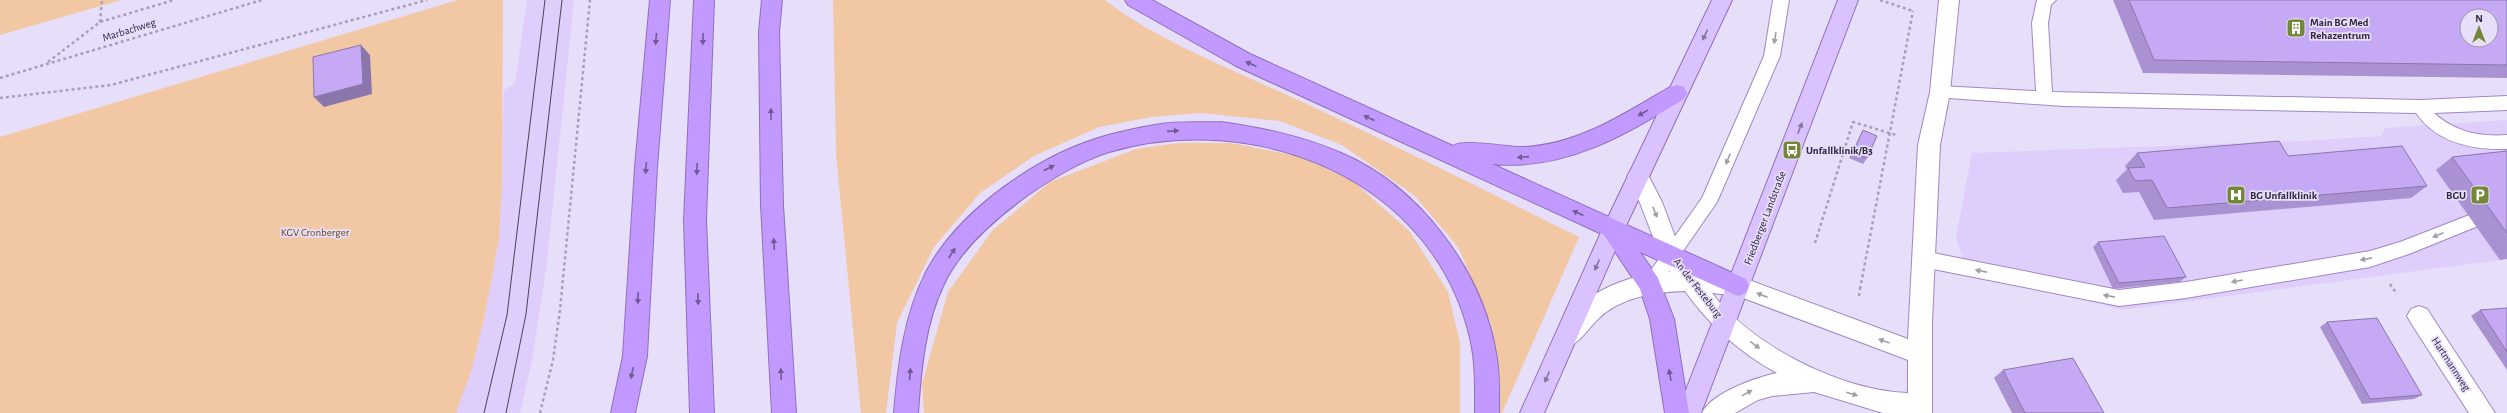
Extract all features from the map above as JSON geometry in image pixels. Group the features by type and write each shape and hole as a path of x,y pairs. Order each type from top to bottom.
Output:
{"highway":[{"path":"623,413 635,356 646,167 660,0"},
{"path":"702,413 695,220 704,0"},
{"path":"772,0 769,32 772,205 784,413"},
{"path":"1135,0 1160,16 1243,60 1738,286"},
{"path":"1432,146 1508,158 1543,156 1591,142 1620,127 1677,93"},
{"path":"906,413 911,362 921,319 935,279 955,247 982,218 1016,190 1042,172 1071,157 1140,136 1205,130 1242,132 1278,138 1337,160 1371,180 1401,205 1428,231 1452,268 1469,303 1483,345 1487,413"},
{"path":"1613,230 1650,285 1662,319 1677,413"}],"main road":[{"path":"1532,413 1562,342 1613,230 1722,0"},
{"name":"Friedberger Landstraße","path":"1689,413 1848,0"}],"street":[{"path":"1920,409 1923,259 1929,145 1940,92 1949,0"},
{"name":"An der Festeburg","path":"1638,177 1651,202 1671,255 1691,282 1724,321 1774,359 1815,381 1886,403 1920,409"},
{"path":"1562,342 1594,308 1613,296 1650,285 1717,282 1738,286 1920,354"},
{"name":"Hartmannweg","path":"2419,316 2483,413"},
{"name":"An der Festeburg","path":"1714,413 1752,390 1769,384 1815,381"}],"lane":[{"path":"1650,285 1709,202 1772,56 1781,0"},
{"path":"2044,97 2040,23 2044,1 2048,0"},
{"path":"1940,92 2063,99 2420,107 2507,103"},
{"path":"2420,107 2426,117 2438,126 2466,140 2488,144 2507,142"},
{"path":"1923,259 2119,298 2186,290 2370,259 2403,249 2476,214"}],"path":[{"path":"100,22 102,0"},
{"path":"46,64 100,22 174,0"},
{"name":"Marbachweg","path":"0,78 262,0"},
{"path":"0,98 111,85 427,0"},
{"path":"540,413 553,360 560,310 590,0"},
{"path":"1860,289 1913,11 1880,0"},
{"path":"1815,244 1853,122 1929,145"}],"shaded area":[{"path":"527,0 574,0 547,262 532,361 520,413 456,413 472,368 484,319 499,239 504,90 515,84"},
{"name":"BG Unfallklinik","path":"2507,120 2507,259 2122,310 1965,267 1956,237 1972,153 2303,141 2381,136 2385,128"}],"green space":[{"path":"0,0 121,0 0,35"},
{"name":"KGV Cronberger","path":"458,0 503,0 502,181 499,239 484,319 472,368 456,413 0,413 0,137"},
{"path":"833,0 1105,0 1149,29 1198,55 1298,100 1579,237 1502,413 1498,413 1491,323 1458,247 1415,196 1342,145 1280,121 1201,113 1152,117 1099,127 1034,156 980,193 934,247 897,323 886,413 861,413 836,153"},
{"path":"1178,143 1231,143 1302,157 1354,182 1410,232 1448,292 1460,343 1460,413 924,413 922,384 948,292 992,231 1050,182 1136,149"}],"building":[{"name":"Main BG Med Rehazentrum","path":"2129,0 2507,0 2507,65 2154,60"},
{"path":"361,45 363,84 314,97 313,57"},
{"path":"1863,130 1877,136 1867,158 1853,152"},
{"path":"2279,141 2288,156 2402,146 2427,186 2167,208 2152,180 2135,181 2128,168 2145,167 2137,153"},
{"path":"2507,151 2507,233 2452,157"},
{"path":"2164,236 2186,277 2119,283 2098,242"},
{"path":"2507,308 2507,352 2480,310"},
{"path":"2377,318 2422,395 2370,399 2327,322"},
{"path":"2073,358 2104,413 2025,413 2003,370"}],"tram line":[{"path":"484,413 507,315 545,0"},
{"path":"506,413 526,314 562,0"}],"place":[{"name":"Main BG Med Rehazentrum","path":"2296,28"},
{"name":"Unfallklinik/B3","path":"1792,150"},
{"name":"BG Unfallklinik","path":"2236,195"},
{"name":"BGU","path":"2480,195"}]}
